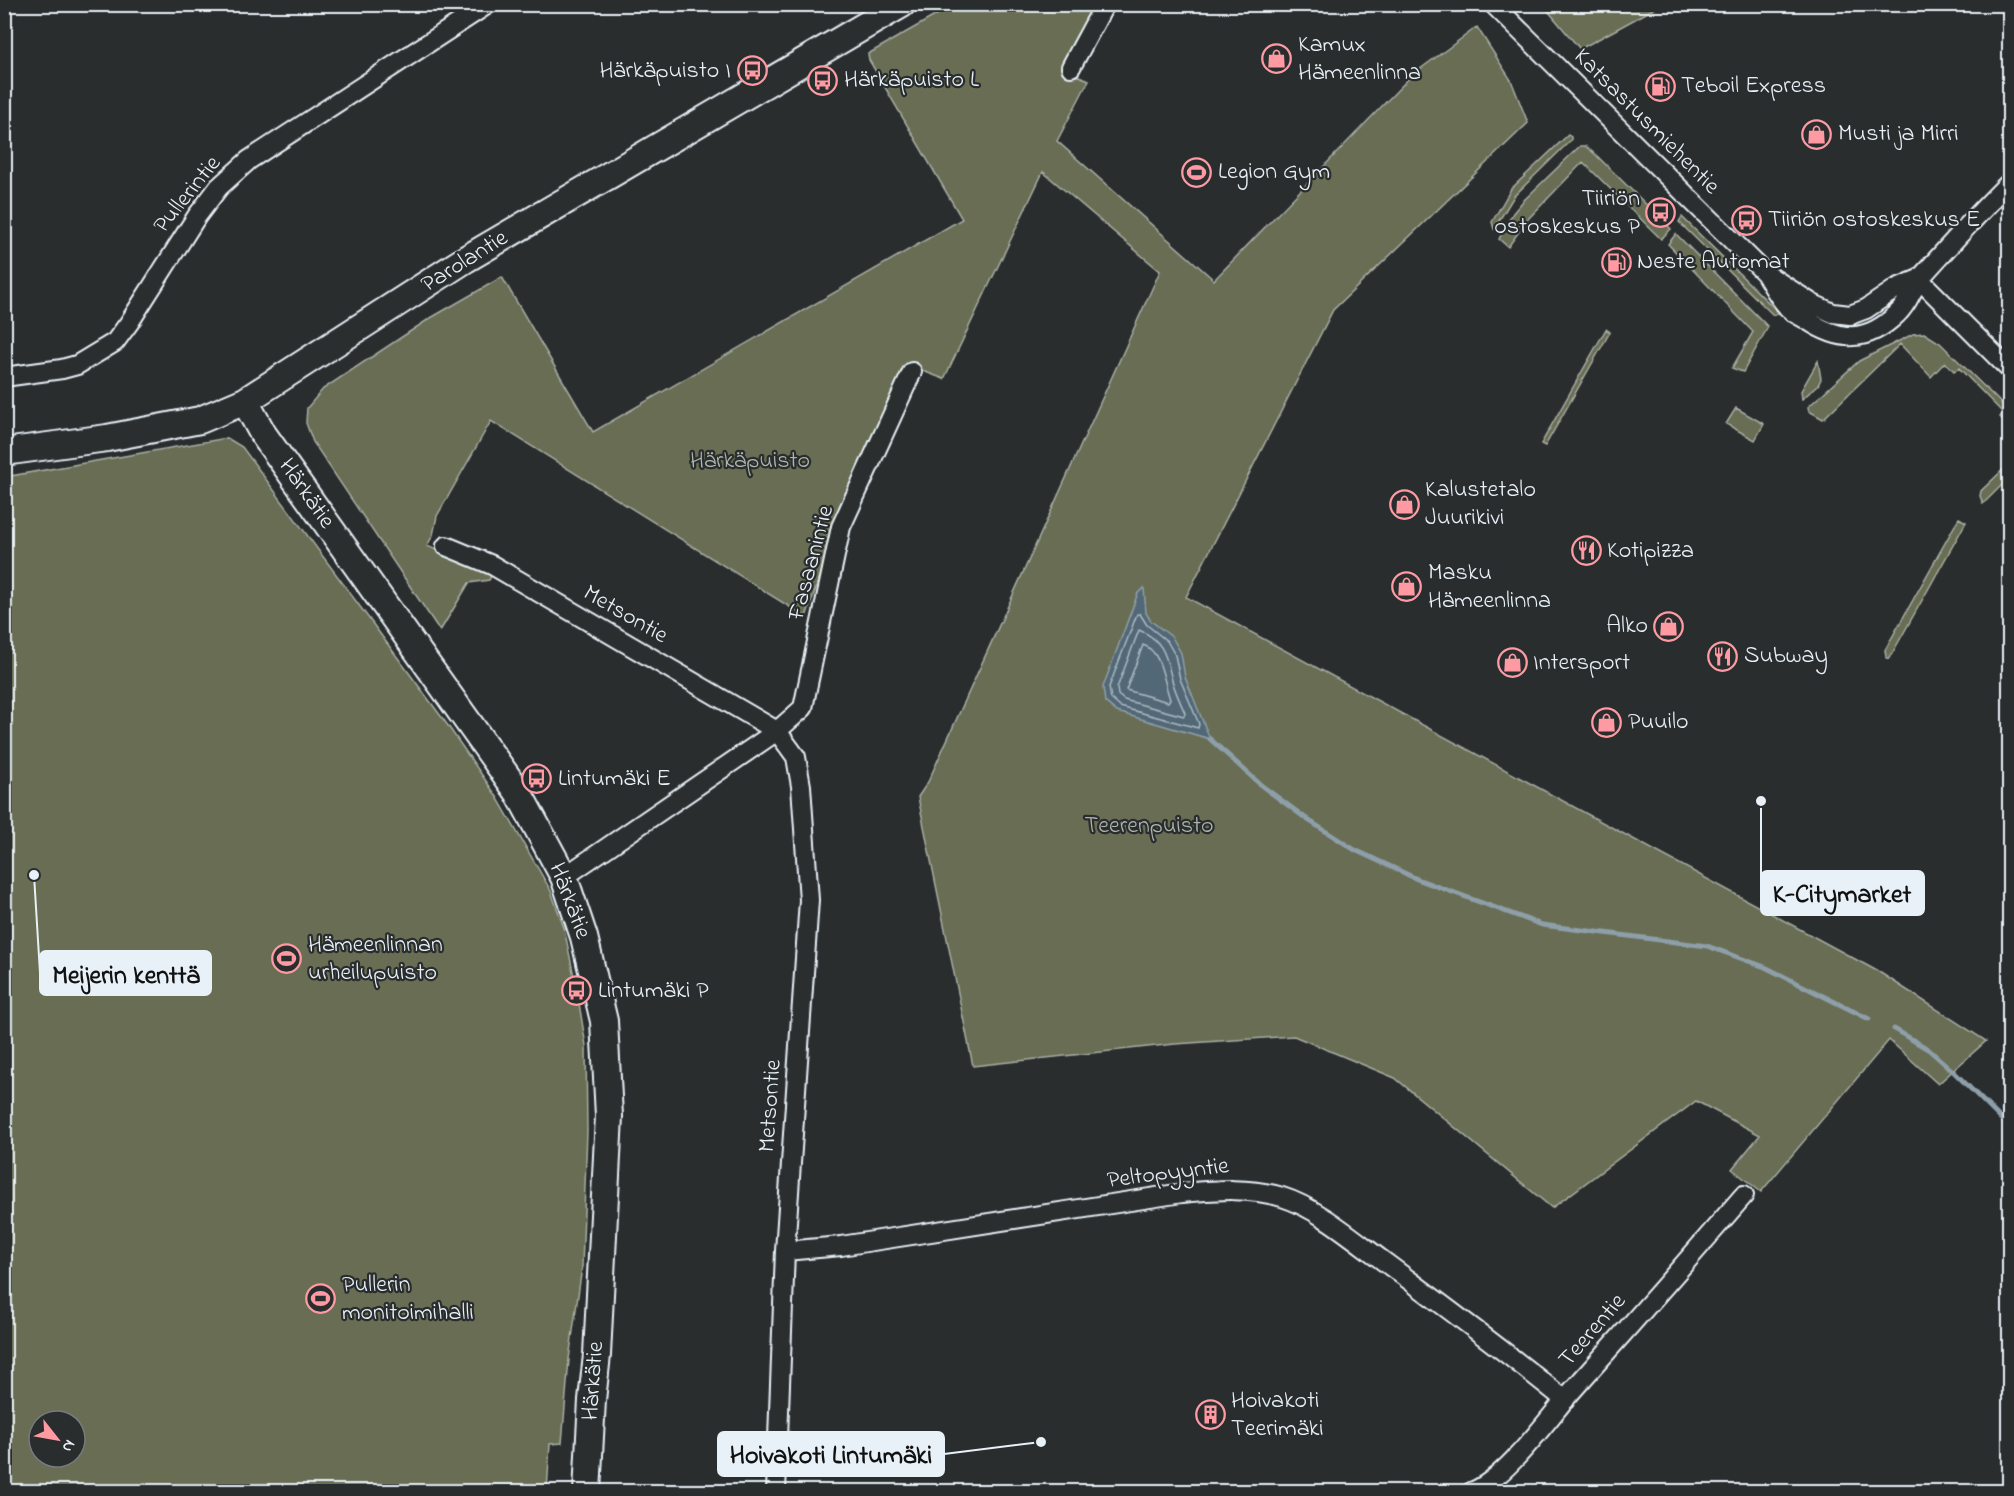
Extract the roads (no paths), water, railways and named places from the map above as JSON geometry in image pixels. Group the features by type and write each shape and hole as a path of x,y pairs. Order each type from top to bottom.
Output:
{"main road":[{"name":"Parolantie","path":"4,452 107,438 200,420 245,401 466,259 902,4"},
{"name":"Härkätie","path":"245,401 263,434 518,792 564,877 584,937 604,1021 609,1116 597,1355 587,1491"}],"street":[{"name":"Pullerintie","path":"4,377 77,365 115,342 178,244 219,187 249,160 488,4"},
{"path":"1071,67 1105,4"},
{"name":"Katsastusmiehentie","path":"1498,6 1765,273 1833,314 1850,315 1866,309 1897,288 1919,279"},
{"path":"2010,182 1919,279 2010,370"},
{"name":"Fasaanintie","path":"777,731 802,708 841,527 912,372"},
{"name":"Metsontie","path":"446,546 492,565 777,731 796,757 801,786 808,900 785,1251 776,1491"},
{"path":"564,877 777,731"},
{"name":"Peltopyyntie","path":"785,1251 841,1246 1182,1193 1225,1189 1255,1190 1285,1198 1342,1231 1498,1345 1564,1400"},
{"name":"Teerentie","path":"1471,1491 1480,1489 1505,1468 1530,1442 1564,1400 1744,1195"}],"water":[{"path":"1144,588 1146,613 1151,621 1172,637 1181,653 1185,677 1210,739 1117,712 1105,702 1103,687 1138,593"}],"waterway":[{"path":"1210,739 1262,786 1308,820 1355,850 1417,879 1542,925 1707,946 1765,967 1869,1019"},
{"path":"1894,1029 1928,1049 2010,1128"}],"place":[{"name":"Kamux Hämeenlinna","path":"1277,59"},
{"name":"Härkäpuisto I","path":"752,71"},
{"name":"Härkäpuisto L","path":"823,80"},
{"name":"Teboil Express","path":"1660,86"},
{"name":"Musti ja Mirri","path":"1817,134"},
{"name":"Legion Gym","path":"1197,172"},
{"name":"Tiiriön ostoskeskus P","path":"1661,213"},
{"name":"Tiiriön ostoskeskus E","path":"1747,220"},
{"name":"Neste Automat","path":"1616,262"},
{"name":"Kalustetalo Juurikivi","path":"1404,504"},
{"name":"Kotipizza","path":"1586,551"},
{"name":"Masku Hämeenlinna","path":"1407,587"},
{"name":"Alko","path":"1669,626"},
{"name":"Subway","path":"1723,656"},
{"name":"Intersport","path":"1512,663"},
{"name":"Puuilo","path":"1607,722"},
{"name":"Lintumäki E","path":"537,779"},
{"name":"K-Citymarket","path":"1761,801"},
{"name":"Meijerin kenttä","path":"34,875"},
{"name":"Hämeenlinnan urheilupuisto","path":"287,959"},
{"name":"Lintumäki P","path":"577,991"},
{"name":"Pullerin monitoimihalli","path":"321,1299"},
{"name":"Hoivakoti Teerimäki","path":"1210,1415"},
{"name":"Hoivakoti Lintumäki","path":"1041,1442"}],"park label":[{"name":"Härkäpuisto","path":"750,461"},
{"name":"Teerenpuisto","path":"1149,826"}]}
